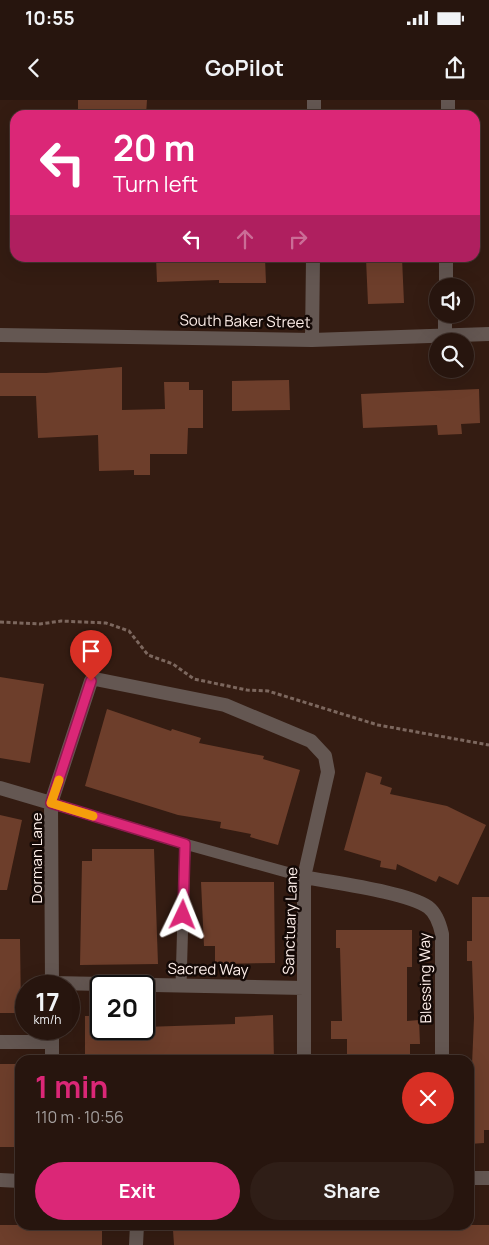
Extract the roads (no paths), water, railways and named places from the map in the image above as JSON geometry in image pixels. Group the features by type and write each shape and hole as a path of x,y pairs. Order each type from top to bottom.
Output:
{"street":[{"path":"312,340 313,262"},
{"path":"446,262 446,278"},
{"name":"South Baker Street","path":"474,334 489,334"},
{"name":"South Baker Street","path":"0,335 312,340 429,336"},
{"name":"Sanctuary Lane","path":"95,679 224,705 311,741 325,756 328,772 304,877 304,1055"},
{"name":"Dorman Lane","path":"52,975 51,803 91,681 95,679"},
{"path":"0,788 51,803"},
{"name":"Blessing Way","path":"304,877 413,900 430,908 439,922 442,934 442,1055"},
{"name":"Sacred Way","path":"80,985 304,988"},
{"path":"0,1042 15,1040"},
{"path":"52,1040 52,1055"},
{"path":"474,1178 489,1178"},
{"path":"0,1180 15,1181"},
{"path":"136,1245 137,1230"}],"lane":[{"path":"51,803 185,844 304,877"},
{"path":"181,985 185,844"}]}
